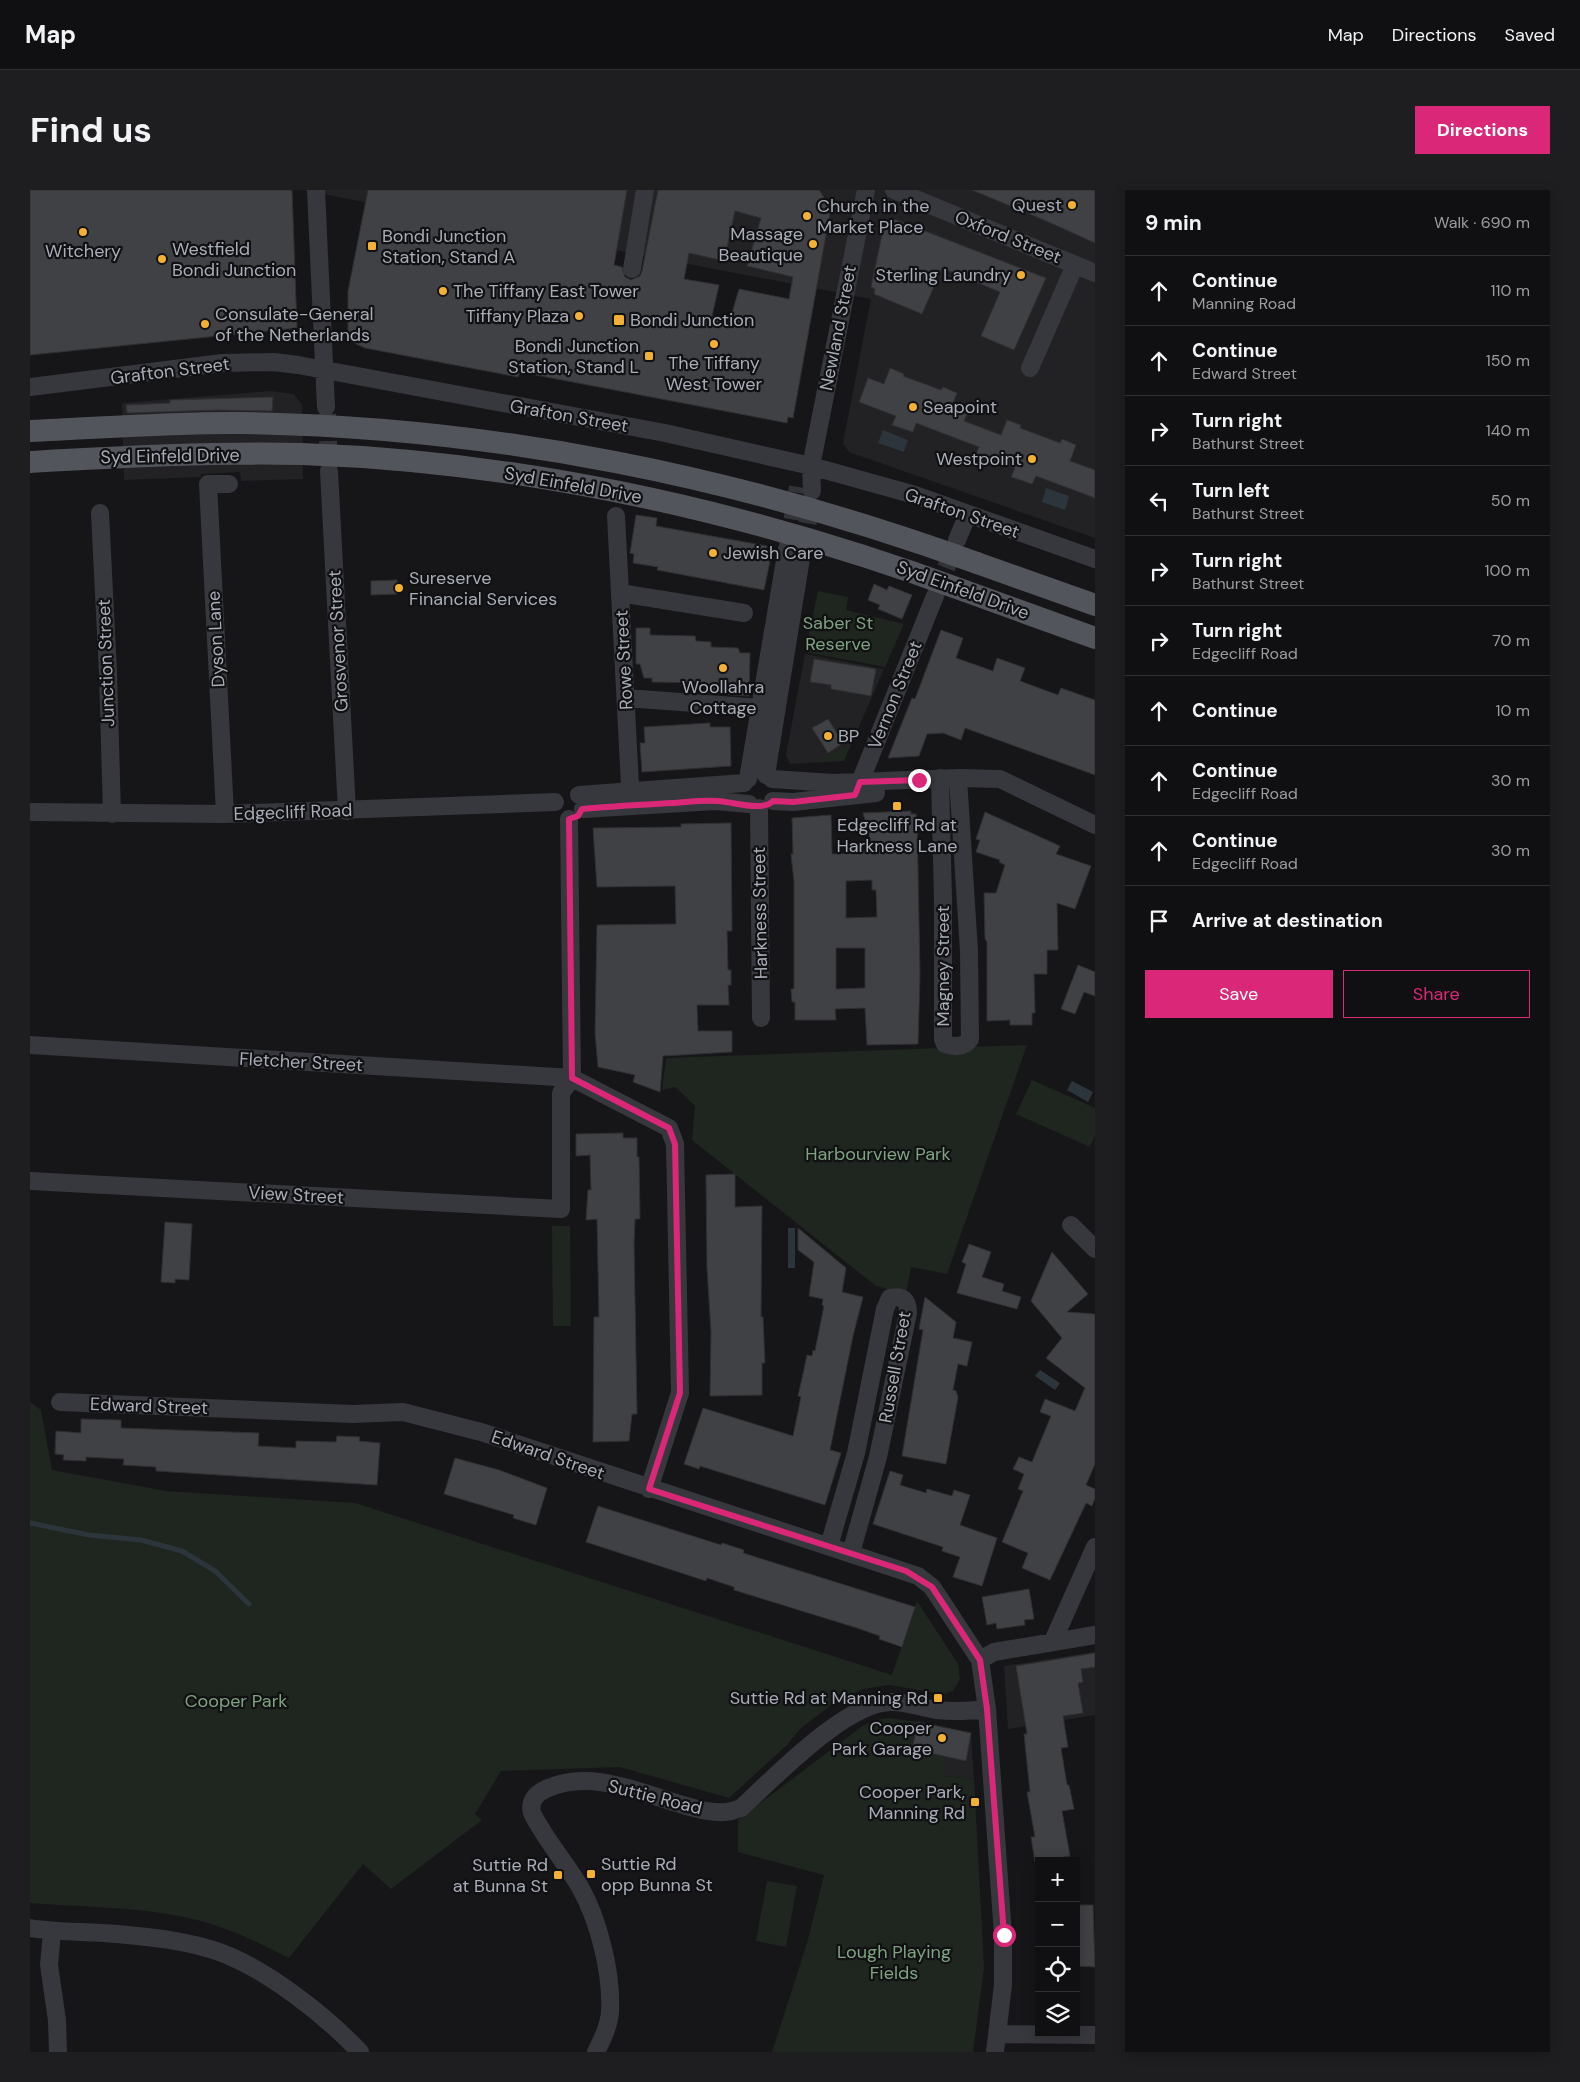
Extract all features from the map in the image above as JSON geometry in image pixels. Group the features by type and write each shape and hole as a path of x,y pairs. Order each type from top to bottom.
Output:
{"main road":[{"name":"Syd Einfeld Drive","path":"30,432 135,425 242,423 372,428 509,443 647,467 762,494 916,541 1095,605"},
{"name":"Syd Einfeld Drive","path":"30,462 185,454 303,454 370,458 506,473 631,495 774,529 905,569 1095,638"}],"street":[{"path":"316,190 326,407"},
{"path":"632,269 645,190"},
{"name":"Newland Street","path":"805,489 866,190"},
{"name":"Oxford Street","path":"894,190 1095,273"},
{"path":"1030,368 1076,265"},
{"name":"Grafton Street","path":"30,387 247,362 274,362 324,369 665,433 811,466 915,495 1095,560"},
{"name":"Grosvenor Street","path":"329,471 347,811"},
{"name":"Dyson Lane","path":"225,814 208,484 229,484"},
{"name":"Junction Street","path":"100,513 108,673 112,814"},
{"path":"957,540 968,514"},
{"name":"Rowe Street","path":"616,516 631,798"},
{"path":"795,551 769,777 777,792 760,804 744,796 746,781 795,551"},
{"path":"620,593 744,613"},
{"name":"Vernon Street","path":"858,789 935,596"},
{"path":"626,698 761,708"},
{"path":"649,1489 680,1393 675,1144 669,1128 572,1078 577,808 567,791 559,795 555,802 559,814 577,808 631,798 746,781 756,774 858,789"},
{"path":"631,798 760,804 793,802 858,789 1000,779 1095,825"},
{"name":"Magney Street","path":"940,784 943,909 943,1039 945,1044 955,1047 967,1044 970,1039 969,951 958,783"},
{"name":"Edgecliff Road","path":"30,812 225,814 555,802"},
{"name":"Harkness Street","path":"760,804 761,1018"},
{"name":"Fletcher Street","path":"30,1045 572,1078"},
{"name":"View Street","path":"30,1181 561,1209 561,1093 572,1078"},
{"path":"1071,1225 1095,1249"},
{"name":"Russell Street","path":"829,1546 856,1453 885,1309 890,1298 900,1297 905,1299 908,1313 878,1457 851,1553"},
{"name":"Edward Street","path":"60,1402 354,1414 403,1412 481,1432 649,1489 906,1571 932,1587 980,1660"},
{"path":"1053,1641 1095,1547"},
{"path":"995,2052 1004,1962 1004,1935 987,1709 980,1660 994,1652 1095,1635"},
{"name":"Suttie Road","path":"596,2052 606,2032 610,2014 602,1947 590,1908 580,1888 532,1813 532,1803 538,1794 564,1784 608,1784 706,1811 731,1812 741,1808 846,1718 867,1707 893,1702 962,1712 987,1709"},
{"path":"30,1928 52,1932 117,1934 173,1941 222,1953 266,1975 344,2034 360,2052"},
{"path":"52,1932 50,1965 57,2020 58,2052"},
{"path":"998,2034 1095,2035"}],"shaded area":[{"path":"302,190 1095,190 1095,538 849,452 843,443 871,299"},
{"path":"270,391 294,394 302,405 303,479 241,481 240,472 201,474 201,477 124,480 122,403"},
{"path":"883,430 908,440 904,452 878,443"},
{"path":"1046,488 1069,496 1065,510 1042,502"},
{"path":"805,654 884,669 844,761 790,764 786,755"},
{"path":"1072,1081 1093,1092 1088,1102 1067,1090"},
{"path":"788,1228 795,1228 795,1268 788,1268"},
{"path":"1040,1370 1060,1383 1055,1390 1035,1376"},
{"path":"1095,1652 1095,1715 1008,1729 1004,1666"},
{"name":"Cooper Park Garage","path":"918,1722 971,1733 974,1779 943,1776 912,1749"}],"green space":[{"name":"Saber St Reserve","path":"818,591 848,597 846,610 904,624 885,667 805,652"},
{"path":"851,744 844,761 821,762 822,760"},
{"name":"Harbourview Park","path":"1027,1045 947,1274 911,1267 906,1294 876,1286 692,1140 695,1106 675,1087 662,1090 666,1058"},
{"path":"1032,1080 1095,1108 1095,1136 1090,1147 1016,1114"},
{"path":"552,1226 570,1226 571,1326 553,1326"},
{"name":"Cooper Park","path":"30,1402 41,1410 52,1470 166,1491 355,1503 892,1675 917,1601 958,1664 960,1679 953,1691 944,1694 889,1685 863,1689 835,1702 800,1729 787,1745 729,1798 620,1767 501,1771 475,1814 482,1820 391,1889 363,1864 289,1958 256,1941 197,1920 157,1912 30,1903"},
{"name":"Lough Playing Fields","path":"890,1718 918,1722 912,1749 945,1756 943,1776 974,1779 984,1968 973,2052 772,2052 807,1943 824,1875 738,1852 738,1820 861,1727 874,1720"},
{"path":"767,1881 797,1886 786,1947 756,1941"}],"building":[{"name":"Westfield Bondi Junction","path":"30,190 292,190 297,328 30,355"},
{"name":"Tiffany Plaza","path":"368,190 627,190 614,265 622,267 625,277 631,280 640,276 642,271 658,190 819,190 830,206 793,418 788,417 787,423 520,372 518,377 365,348 348,339 348,291","holes":["735,211 761,218 747,266 793,277 789,299 739,289 730,320 712,316 719,285 684,279 689,253 724,261"]},
{"name":"Quest","path":"972,190 1095,190 1095,243 1044,220"},
{"path":"894,219 1046,278 1014,350 981,336 1000,292 942,268 922,314 874,294 875,289 871,287 884,225"},
{"path":"890,368 904,374 903,376 941,390 943,387 957,393 951,408 967,414 964,421 1001,435 1007,420 1021,425 1020,428 1060,443 1062,439 1076,445 1070,461 1095,470 1095,498 1036,476 1032,484 1011,477 1015,468 976,454 979,447 916,423 913,432 892,425 896,416 859,402 868,378 884,384"},
{"path":"273,397 272,411 216,410 127,413 126,405 170,403 170,400"},
{"name":"Jewish Care","path":"636,515 657,518 656,526 767,546 765,560 770,561 764,590 657,570 658,567 633,563 634,554 630,553"},
{"path":"397,580 397,594 371,595 371,581"},
{"path":"874,584 887,590 889,586 912,595 902,619 878,609 880,605 868,600"},
{"path":"636,628 650,628 650,635 695,636 696,641 711,642 711,647 738,648 740,653 750,653 749,696 705,693 705,683 652,682 652,678 644,678 640,664 636,664"},
{"path":"941,630 963,638 956,658 993,671 997,658 1025,668 1020,681 1058,695 1061,688 1095,700 1095,775 965,728 961,740 943,733 927,734 919,756 888,758 912,698 915,699"},
{"path":"814,659 876,669 871,696 831,689 831,685 810,682"},
{"name":"BP","path":"828,719 843,743 828,753 812,728"},
{"path":"710,723 710,727 730,727 731,766 642,772 640,743 645,743 644,727"},
{"path":"911,811 911,814 916,814 920,975 918,1044 867,1045 865,1008 835,1009 836,1020 795,1020 795,1002 792,1002 791,989 794,989 792,818 831,815 832,854 863,853 863,850 873,850 863,813","holes":["872,880 872,890 876,890 877,917 846,918 846,881","836,948 865,948 865,988 836,989"]},
{"path":"985,812 1060,846 1056,854 1091,866 1075,909 1057,903 1058,950 1047,950 1047,974 1034,974 1035,1013 1032,1013 1032,1025 1010,1025 1010,1020 987,1021 987,942 985,939 984,893 996,893 1005,865 999,862 1000,860 976,852 980,840 976,839"},
{"path":"731,823 732,931 727,931 728,970 731,970 731,985 728,985 729,1005 697,1005 698,1031 732,1031 732,1052 663,1056 660,1092 633,1082 635,1075 598,1067 595,1033 597,925 676,924 675,886 597,887 593,828 681,827 681,824"},
{"path":"1078,965 1095,972 1095,996 1084,992 1075,1014 1061,1009"},
{"path":"623,1133 623,1138 637,1138 637,1157 639,1157 640,1219 635,1219 634,1243 637,1414 632,1414 629,1441 593,1442 594,1317 599,1317 597,1219 586,1220 588,1190 591,1190 590,1155 576,1156 576,1134"},
{"path":"735,1174 735,1207 762,1206 761,1317 763,1317 765,1363 762,1363 762,1395 710,1396 711,1332 707,1268 706,1175"},
{"path":"165,1222 192,1224 189,1280 175,1279 175,1283 161,1282"},
{"path":"798,1228 846,1268 842,1292 863,1297 853,1336 830,1450 841,1453 825,1505 700,1466 699,1469 684,1464 703,1408 793,1436 801,1397 798,1396 807,1355 812,1356 813,1350 815,1351 824,1306 822,1305 823,1299 809,1296 814,1262 798,1250"},
{"path":"969,1244 991,1252 982,1277 1004,1284 1002,1291 1021,1297 1017,1309 957,1293 966,1264 962,1262"},
{"path":"1052,1252 1088,1294 1067,1312 1095,1314 1095,1464 1086,1485 1095,1489 1095,1498 1092,1506 1086,1503 1050,1580 1022,1568 1028,1553 1002,1542 1023,1491 1018,1489 1024,1474 1013,1469 1019,1457 1032,1462 1051,1416 1040,1412 1045,1399 1075,1411 1085,1388 1046,1358 1062,1338 1031,1301"},
{"path":"925,1297 956,1322 953,1338 972,1342 967,1366 958,1364 953,1390 956,1391 958,1397 946,1464 902,1456 923,1330 919,1329"},
{"path":"81,1419 121,1420 121,1428 259,1433 258,1446 296,1448 296,1441 336,1442 337,1436 360,1437 359,1441 380,1443 377,1485 156,1471 156,1467 123,1465 124,1459 86,1457 86,1461 63,1460 64,1455 55,1454 56,1431 81,1433"},
{"path":"455,1458 499,1470 547,1488 536,1525 513,1518 514,1515 444,1494"},
{"path":"890,1471 903,1475 900,1485 926,1493 927,1489 952,1496 954,1490 970,1495 960,1525 997,1538 982,1586 953,1577 960,1557 942,1551 943,1547 873,1524"},
{"path":"598,1506 721,1545 722,1543 744,1550 743,1553 915,1607 902,1647 879,1639 880,1636 734,1590 734,1587 707,1578 706,1581 586,1542"},
{"path":"1029,1589 1034,1619 1024,1620 1025,1625 997,1629 996,1623 987,1625 982,1597"},
{"path":"1095,1653 1095,1667 1081,1669 1083,1682 1078,1683 1083,1713 1063,1716 1068,1747 1061,1748 1067,1785 1069,1785 1074,1809 1062,1811 1070,1856 1035,1857 1035,1862 1031,1837 1035,1837 1027,1792 1030,1792 1024,1734 1027,1734 1016,1666"},
{"name":"Cooper Park Garage","path":"918,1722 971,1733 966,1761 912,1749"},
{"path":"1080,1905 1093,1905 1095,1967 1080,1966"}],"waterway":[{"path":"30,1523 89,1535 141,1540 182,1551 215,1571 249,1604"}],"tunnel":[{"path":"327,414 329,468"},
{"path":"788,546 798,487"},
{"path":"803,550 812,497"},
{"path":"936,593 956,543"}],"place":[{"name":"Quest","path":"1072,205"},
{"name":"Church in the Market Place","path":"807,216"},
{"name":"Witchery","path":"83,232"},
{"name":"Massage Beautique","path":"813,244"},
{"name":"Bondi Junction Station, Stand A","path":"372,246"},
{"name":"Westfield Bondi Junction","path":"162,259"},
{"name":"Sterling Laundry","path":"1021,275"},
{"name":"The Tiffany East Tower","path":"443,291"},
{"name":"Tiffany Plaza","path":"579,316"},
{"name":"Bondi Junction","path":"619,320"},
{"name":"Consulate-General of the Netherlands","path":"205,324"},
{"name":"The Tiffany West Tower","path":"714,344"},
{"name":"Bondi Junction Station, Stand L","path":"649,356"},
{"name":"Seapoint","path":"913,407"},
{"name":"Westpoint","path":"1032,459"},
{"name":"Jewish Care","path":"713,553"},
{"name":"Sureserve Financial Services","path":"399,588"},
{"name":"Woollahra Cottage","path":"723,668"},
{"name":"BP","path":"828,736"},
{"name":"Edgecliff Rd at Harkness Lane","path":"897,806"},
{"name":"Suttie Rd at Manning Rd","path":"938,1698"},
{"name":"Cooper Park Garage","path":"942,1738"},
{"name":"Cooper Park, Manning Rd","path":"975,1802"},
{"name":"Suttie Rd opp Bunna St","path":"591,1874"},
{"name":"Suttie Rd at Bunna St","path":"558,1875"}],"route":[{"path":"919,780 860,782 855,795 793,802 773,801 770,805 759,808 749,804 716,801 631,804 582,809 578,816 569,819 572,1078 669,1128 675,1144 680,1393 649,1489 906,1571 918,1576 932,1587 952,1622 980,1660 987,1709 1004,1935"}]}
